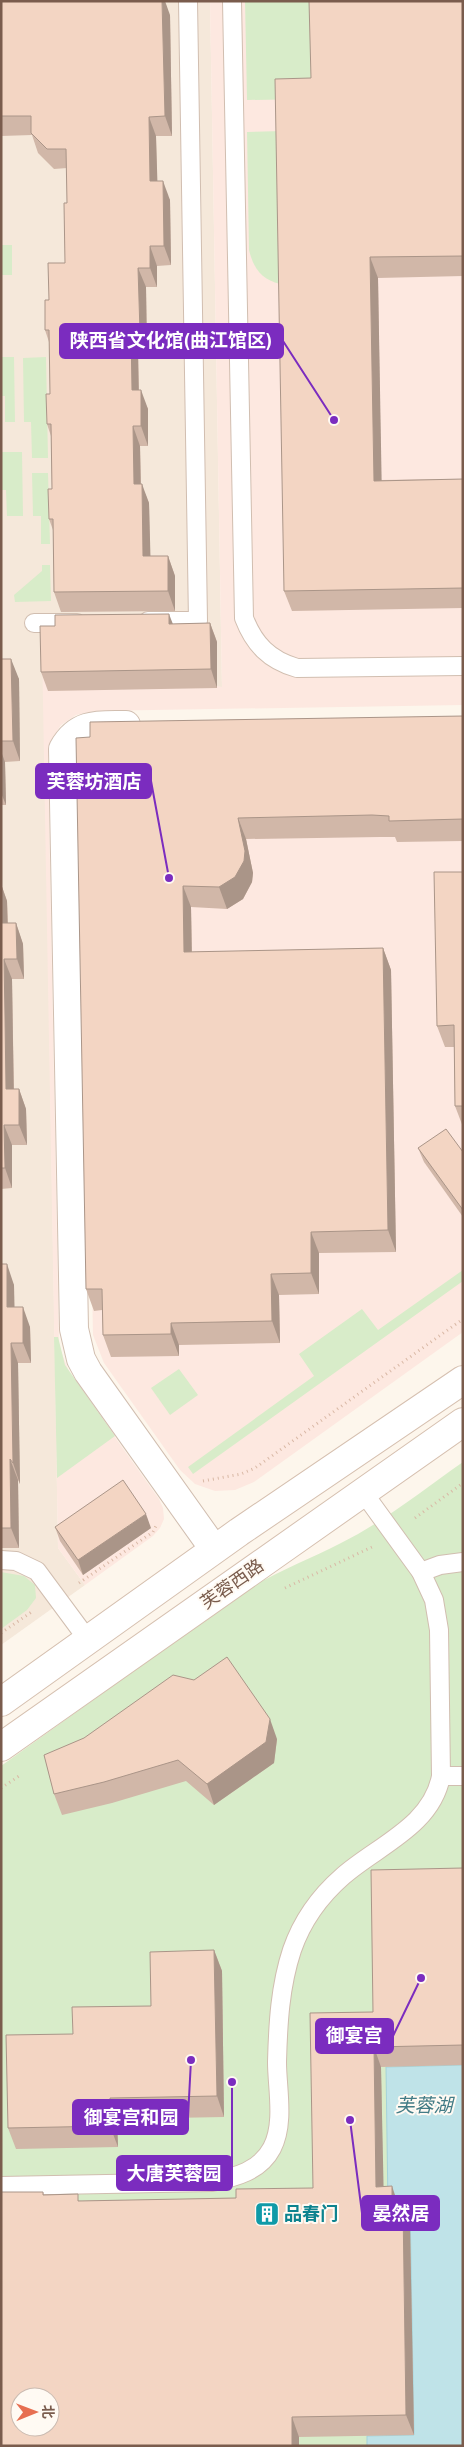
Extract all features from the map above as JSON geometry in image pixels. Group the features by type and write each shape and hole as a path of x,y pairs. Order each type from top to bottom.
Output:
{"main road":[{"path":"155,724 96,726 80,730 69,738 63,749 74,1329 81,1359 88,1372 214,1549"},
{"path":"1,1702 214,1549 463,1380"},
{"name":"芙蓉西路","path":"1,1747 463,1422"}],"lane":[{"path":"131,622 198,621 188,1"},
{"path":"232,1 244,618 255,642 264,652 285,664 297,668 463,666"},
{"path":"34,624 92,622"},
{"path":"1,2186 212,2182 230,2179 256,2167 273,2146 278,2132 278,2061 281,1999 285,1972 302,1926 314,1906 343,1876 416,1822 435,1797 440,1776 438,1622 434,1600 421,1572 363,1492"},
{"path":"1,1560 16,1561 37,1571 88,1640"},
{"path":"421,1572 440,1565 463,1562"},
{"path":"440,1776 463,1776"}],"path":[{"path":"1,1634 153,1532 157,1526 160,1511 177,1496 192,1486 206,1480 241,1474 255,1468 463,1319"},
{"path":"284,1588 354,1557 393,1533 463,1483"},
{"path":"1,1788 25,1771"}],"shaded area":[{"path":"1,1 210,1 222,688 43,645 58,1548 85,1585 1,1645"},
{"path":"210,1 463,1 463,705 94,711 76,715 61,725 51,740 48,759 59,1346 70,1374 159,1499 163,1508 164,1519 160,1528 153,1536 85,1585 58,1548 42,645 222,687"},
{"path":"463,734 463,1332 254,1482 235,1490 215,1491 195,1484 180,1470 104,1363 93,1335 82,753"}],"green space":[{"path":"245,1 317,1 372,98 247,100"},
{"path":"283,131 286,285 272,281 261,274 254,264 249,250 247,132"},
{"path":"1,245 12,245 12,275 1,275"},
{"path":"1,357 14,357 15,422 5,422 5,396 1,396"},
{"path":"46,357 48,458 32,458 31,422 24,422 23,358"},
{"path":"1,452 22,452 23,516 7,516 6,490 1,490"},
{"path":"32,473 48,473 50,544 41,544 41,516 33,516"},
{"path":"42,565 50,565 51,601 15,602 14,595 42,571"},
{"path":"463,1270 463,1281 193,1474 188,1467 314,1376 299,1354 362,1309 378,1330"},
{"path":"54,1337 58,1337 65,1365 115,1436 57,1478"},
{"path":"179,1369 198,1395 170,1415 151,1388"},
{"path":"463,1462 463,2446 1,2446 1,1766 248,1589 329,1549 388,1515"},
{"path":"1,1572 24,1576 35,1585 36,1598 27,1610 1,1629"}],"water":[{"name":"芙蓉湖","path":"463,2065 463,2446 367,2446 367,2436 414,2435 410,2207 388,2207 386,2067"}],"building":[{"path":"1,1 162,1 165,116 149,117 150,181 163,181 164,246 150,246 150,268 138,268 140,332 131,332 132,390 141,390 141,426 133,426 134,484 142,484 143,556 168,556 168,591 54,592 53,519 49,519 48,489 52,489 51,424 47,424 46,394 50,394 49,330 45,330 45,300 49,300 48,263 65,263 64,203 67,203 66,149 47,149 31,133 31,116 1,116"},
{"path":"309,1 463,1 463,256 370,257 374,481 463,479 463,588 284,591 275,79 311,78"},
{"path":"169,614 169,624 210,623 211,669 41,672 40,626 55,626 55,615"},
{"path":"1,659 11,659 13,741 1,741"},
{"path":"463,716 463,819 389,821 389,816 372,815 238,818 245,851 244,861 235,877 219,887 183,886 184,952 383,948 388,1230 311,1232 311,1273 271,1274 272,1321 171,1323 171,1334 103,1335 102,1289 86,1289 76,738 90,737 90,722"},
{"path":"434,872 463,872 463,1106 455,1106 454,1025 437,1026"},
{"path":"1,923 16,923 17,959 4,959 6,1089 19,1089 19,1125 4,1125 5,1168 1,1168"},
{"path":"446,1129 463,1152 463,1210 418,1148"},
{"path":"1,1264 7,1264 7,1307 23,1307 23,1343 11,1343 13,1463 10,1459 11,1528 1,1528"},
{"path":"123,1480 146,1514 78,1560 55,1527"},
{"path":"227,1657 270,1719 266,1742 207,1784 178,1760 104,1782 54,1794 44,1755 84,1738 173,1675 194,1680"},
{"path":"463,1868 463,2045 374,2047 376,2187 392,2186 392,2205 403,2205 406,2415 292,2417 292,2446 1,2446 1,2192 43,2192 43,2195 78,2194 78,2201 236,2198 236,2189 313,2188 310,2013 373,2012 371,1870"},
{"path":"214,1950 217,2096 110,2098 110,2126 8,2128 6,2035 73,2034 72,2007 151,2006 150,1952"}],"place":[{"name":"陕西省文化馆(曲江馆区)","path":"334,420"},
{"name":"芙蓉坊酒店","path":"169,878"},
{"name":"御宴宫","path":"421,1978"},
{"name":"御宴宫和园","path":"191,2060"},
{"name":"大唐芙蓉园","path":"232,2082"},
{"name":"晏然居","path":"350,2120"},
{"name":"品春门","path":"267,2214"}]}
